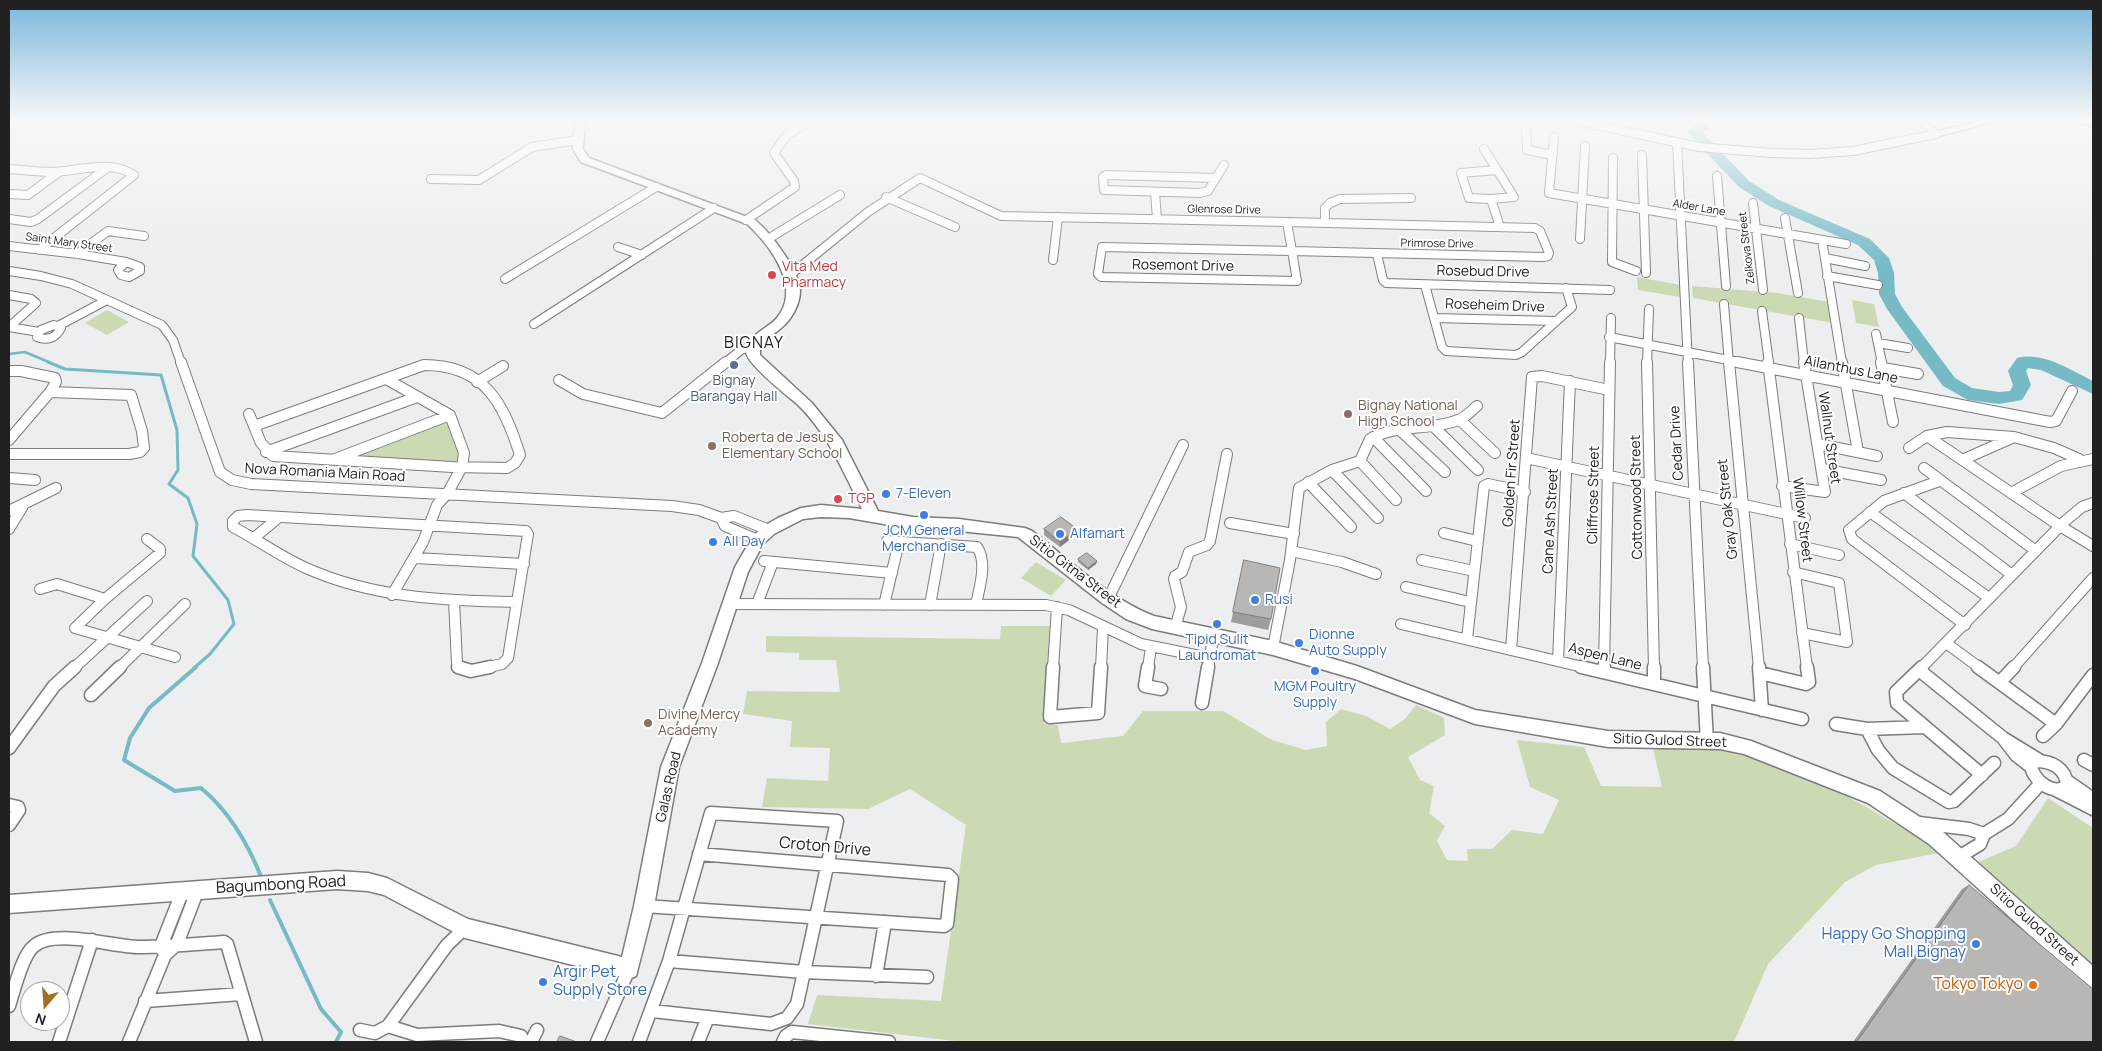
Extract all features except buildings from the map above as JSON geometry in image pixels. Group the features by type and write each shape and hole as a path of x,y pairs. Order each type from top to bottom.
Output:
{"main road":[{"path":"609,169 746,220 758,227 768,239 789,276 794,289 790,306 780,323 754,344 752,352 807,406 837,444 873,516"},
{"path":"764,535 801,514 821,511 873,516"},
{"name":"Sitio Gitna Street","path":"873,516 913,523 959,525 1027,535 1108,600 1132,614 1175,628 1274,648"},
{"name":"Galas Road","path":"629,969 644,906 670,767 743,565 764,535"},
{"name":"Sitio Gulod Street","path":"1274,648 1357,673 1475,717 1608,739 1720,741 1745,746 1829,778 1874,797 1915,822 1959,857 2093,978"},
{"name":"Bagumbong Road","path":"9,904 337,880 368,882 387,887 465,928 629,969"}],"street":[{"path":"10,169 59,172 77,169"},
{"path":"9,219 31,222 38,219 106,169"},
{"path":"39,250 129,181 134,175 114,169"},
{"path":"431,179 479,180 496,169"},
{"path":"746,220 795,187 794,181 785,169"},
{"path":"1216,178 1106,175 1103,177 1104,190 1204,192 1208,191 1216,178 1222,169"},
{"name":"Alder Lane","path":"1552,169 1549,193 1846,244"},
{"path":"1580,239 1584,169"},
{"path":"1614,169 1612,262 1636,272"},
{"path":"1643,169 1646,273"},
{"name":"Cedar Drive","path":"1678,169 1708,742"},
{"path":"1497,170 1514,197 1491,199 1469,198 1461,173 1497,170"},
{"path":"9,194 28,195 59,172"},
{"path":"1717,176 1726,286"},
{"name":"Glenrose Drive","path":"886,197 920,178 998,216 1535,228"},
{"path":"505,279 656,187"},
{"path":"1155,192 1157,219"},
{"path":"768,239 840,195"},
{"path":"789,276 843,229 886,197 955,228"},
{"path":"1325,223 1325,208 1330,203 1340,199 1411,198"},
{"path":"1491,199 1500,227"},
{"name":"Zelkova Street","path":"1753,203 1763,290"},
{"path":"534,324 714,208"},
{"path":"1053,260 1058,217"},
{"path":"1785,218 1798,293"},
{"path":"1287,222 1293,252"},
{"name":"Primrose Drive","path":"1102,247 1548,256 1549,253 1540,231 1535,228"},
{"path":"77,254 108,231 144,236"},
{"path":"1822,240 1858,452"},
{"name":"Saint Mary Street","path":"9,246 126,262"},
{"path":"618,247 642,255"},
{"name":"Rosemont Drive","path":"1102,247 1098,274 1101,277 1297,281 1293,252"},
{"name":"Rosebud Drive","path":"1377,254 1383,280 1386,283 1610,290"},
{"path":"1825,258 1865,266"},
{"name":"Nova Romania Main Road","path":"9,272 54,278 72,284 152,319 168,332 220,472 225,477 240,483 672,506 699,510 721,518 726,526 764,535"},
{"path":"1827,276 1878,285"},
{"path":"1425,284 1442,347 1446,351 1516,354 1522,352 1555,321 1570,310 1572,307 1566,288"},
{"path":"9,295 31,299 36,303 9,327"},
{"path":"9,327 38,332 38,338 50,338 60,333 61,328 58,326 107,300"},
{"name":"Gray Oak Street","path":"1724,304 1762,710"},
{"name":"Cottonwood Street","path":"1649,309 1647,344 1654,684"},
{"name":"Willow Street","path":"1760,673 1808,683 1782,486 1762,311"},
{"name":"Roseheim Drive","path":"1434,318 1555,321"},
{"name":"Cliffrose Street","path":"1604,672 1609,337 1611,318"},
{"name":"Wallnut Street","path":"1782,486 1825,492 1806,376 1799,318"},
{"name":"Ailanthus Lane","path":"1609,337 2050,422 2056,421 2072,391"},
{"path":"1893,422 1877,338 1908,348"},
{"path":"559,380 582,394 662,413 740,350 754,344"},
{"path":"249,414 254,426 266,452 273,456 462,468 507,468 519,460 520,455 501,405 492,393 457,370 442,364 424,365 388,380 254,426"},
{"path":"477,382 503,366"},
{"path":"1883,368 1918,374"},
{"path":"9,371 21,371 55,378 56,382 50,392 9,440"},
{"name":"Golden Fir Street","path":"1511,650 1525,492 1532,377 1542,376 1609,390"},
{"path":"388,380 450,415 464,453 462,468 447,494 437,506 415,558 392,595"},
{"name":"Cane Ash Street","path":"1558,661 1570,382"},
{"path":"9,454 129,454 140,452 144,448 142,431 131,395 50,392"},
{"path":"266,452 417,397"},
{"path":"1274,648 1294,534 1299,488 1332,470 1360,460 1370,439 1373,437 1386,432 1434,427 1460,420 1477,406"},
{"path":"329,461 450,415"},
{"path":"1460,420 1495,453"},
{"path":"1434,427 1478,470"},
{"path":"1401,430 1444,472"},
{"path":"1909,448 1927,436 1947,432 2014,437 2054,448 2079,459"},
{"path":"1927,436 2060,526 2093,546"},
{"path":"1373,437 1426,490"},
{"path":"1962,460 2014,437"},
{"path":"1818,444 1877,456"},
{"path":"1108,600 1183,445"},
{"path":"1175,628 1181,607 1174,579 1175,576 1182,572 1190,552 1207,545 1210,541 1227,454"},
{"path":"1526,458 1805,518"},
{"path":"2011,493 2037,477 2079,459 2093,459"},
{"path":"1360,460 1396,500"},
{"path":"1924,468 1939,481 2036,551"},
{"path":"1822,469 1881,480"},
{"path":"1332,470 1378,518"},
{"path":"9,478 34,480"},
{"path":"1939,481 1884,501 1850,530 1852,539 1965,625"},
{"path":"1308,482 1351,527"},
{"path":"1467,639 1484,486 1488,484 1525,492"},
{"path":"9,511 23,506 56,488"},
{"path":"1904,494 2012,575"},
{"path":"1982,775 1897,703 1896,692 1965,625 2060,526 2082,507 2093,503"},
{"path":"9,529 23,506"},
{"path":"1870,512 1989,598"},
{"path":"454,601 457,663 459,668 471,671 506,662 524,564 528,534 526,531 242,515 235,519 233,527 308,568 358,586 392,595 454,601 517,602"},
{"path":"254,538 278,518"},
{"path":"1230,523 1294,534"},
{"path":"1444,533 1477,541"},
{"path":"147,539 160,549 160,553 105,599 76,628 107,639 175,657"},
{"path":"887,541 971,546 980,550 982,560 976,605"},
{"path":"884,605 899,542"},
{"path":"930,605 941,544"},
{"path":"1790,544 1839,555"},
{"path":"1291,552 1342,562 1376,574"},
{"path":"415,558 524,564"},
{"path":"1422,560 1474,571"},
{"path":"757,604 769,562 892,573"},
{"path":"1793,572 1839,583 1847,642 1802,633"},
{"path":"2000,682 2093,578"},
{"path":"40,589 58,584 105,599"},
{"path":"1406,587 1470,602"},
{"path":"9,748 52,688 147,602"},
{"path":"91,695 185,604"},
{"path":"730,604 1033,604 1069,610 1131,641 1151,647 1210,658"},
{"path":"1057,607 1050,717 1098,713 1103,627"},
{"name":"Aspen Lane","path":"1401,624 1802,719"},
{"path":"1946,642 2056,724"},
{"path":"1202,703 1212,644"},
{"path":"1151,647 1145,686 1161,689"},
{"path":"1919,670 2003,738 2022,748 2035,763"},
{"path":"2043,736 2056,724 2093,674"},
{"path":"1836,724 1867,729 1924,726"},
{"path":"1867,729 1878,750 1892,768 1942,799 1954,801 1994,763"},
{"path":"2035,763 2050,762 2060,769 2067,781 2093,799"},
{"path":"2035,763 2032,773 2041,783 2093,808"},
{"path":"2054,789 2064,788 2067,781"},
{"path":"1915,822 1969,829 1984,834 1993,830 2018,811 2041,783"},
{"path":"9,805 18,807 19,810 9,825"},
{"path":"639,1042 669,961 710,816 714,812 835,820 838,823 817,917 795,1010 790,1016 782,1022 771,1024 652,1011"},
{"path":"1959,857 1980,844 1984,834"},
{"name":"Croton Drive","path":"699,854 948,875 952,879 946,926 885,922"},
{"path":"177,944 190,890"},
{"path":"128,1042 145,1002 163,950 190,890"},
{"path":"644,906 885,922 876,976"},
{"path":"360,1030 375,1033 388,1026 446,945 465,928"},
{"path":"9,1006 27,955 33,946 44,940 66,938 92,940 163,950 177,944 224,942 228,944 256,1042"},
{"path":"59,1042 92,940"},
{"path":"669,961 804,972 927,977"},
{"name":"Galas Road","path":"597,1042 629,969"},
{"path":"145,1002 241,994"},
{"path":"698,1042 708,1017"},
{"path":"388,1026 414,1035 506,1031 521,1036 523,1042"},
{"path":"783,1042 786,1036 792,1032 889,1042"}],"green space":[{"path":"1637,277 1680,285 1681,297 1638,290"},
{"path":"1692,286 1778,293 1829,302 1833,323 1693,298"},
{"path":"1852,300 1874,304 1879,327 1856,323"},
{"path":"107,310 129,322 107,335 85,323"},
{"path":"449,419 454,424 462,465 344,458"},
{"path":"1036,562 1066,580 1051,596 1021,578"},
{"path":"1001,626 1051,626 1044,724 1058,725 1061,743 1123,736 1143,711 1223,711 1272,740 1306,750 1327,746 1326,722 1341,709 1366,716 1390,729 1405,719 1416,705 1444,718 1445,735 1408,757 1420,780 1434,786 1429,813 1445,826 1437,841 1447,860 1468,861 1467,849 1492,849 1512,830 1543,834 1559,800 1530,787 1517,740 1584,747 1601,786 1662,787 1653,749 1743,750 1828,785 1944,852 1876,865 1845,882 1768,964 1734,1042 964,1042 808,1024 817,995 941,1001 966,825 910,789 868,809 762,807 767,778 828,781 830,748 790,747 792,721 743,714 747,691 840,692 836,660 799,660 799,653 766,652 766,636 1000,639"},
{"path":"2048,798 2093,828 2093,965 1976,863 2016,846"}],"waterway":[{"path":"1730,169 1744,184 1774,203 1864,242 1881,258 1886,273 1887,294 1895,309 1949,382 1968,394 1999,398 2016,396 2022,385 2017,371 2023,362 2045,365 2093,388"},
{"path":"9,354 25,352 51,363"},
{"path":"48,362 65,369 161,375 177,430 178,470 169,484 188,498 197,524 193,556 228,600 234,624 210,654 194,668"},
{"path":"196,667 149,708 130,738 124,760 175,791 201,788 221,807 229,818 251,854 262,879"},
{"path":"270,900 321,1009 341,1032 336,1042"}],"place":[{"name":"Vita Med Pharmacy","path":"772,275"},
{"name":"Bignay Barangay Hall","path":"734,365"},
{"name":"Bignay National High School","path":"1348,414"},
{"name":"Roberta de Jesus Elementary School","path":"712,446"},
{"name":"7-Eleven","path":"886,494"},
{"name":"TGP","path":"838,499"},
{"name":"JCM General Merchandise","path":"924,515"},
{"name":"Alfamart","path":"1060,534"},
{"name":"All Day","path":"713,542"},
{"name":"Rusi","path":"1255,600"},
{"name":"Tipid Sulit Laundromat","path":"1217,624"},
{"name":"Dionne Auto Supply","path":"1299,643"},
{"name":"MGM Poultry Supply","path":"1315,671"},
{"name":"Divine Mercy Academy","path":"648,723"},
{"name":"Happy Go Shopping Mall Bignay","path":"1976,944"},
{"name":"Argir Pet Supply Store","path":"543,982"},
{"name":"Tokyo Tokyo","path":"2033,985"}],"district":[{"name":"BIGNAY","path":"754,344"}]}
